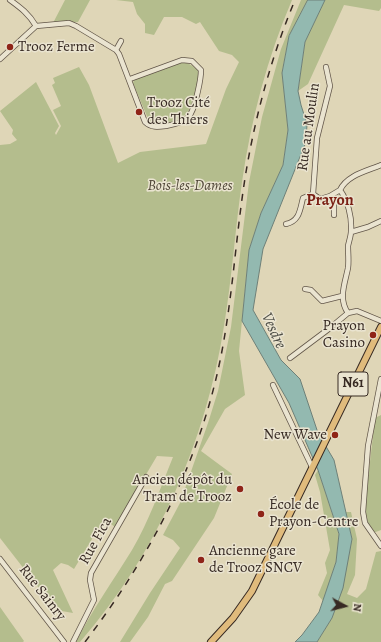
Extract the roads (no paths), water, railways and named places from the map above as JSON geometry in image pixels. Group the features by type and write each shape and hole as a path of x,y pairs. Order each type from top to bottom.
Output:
{"main road":[{"name":"N61","path":"211,642 234,618 252,590 381,327"}],"street":[{"path":"10,0 26,12 36,26"},
{"path":"0,59 36,26 69,23 116,50 130,79 145,122 149,126 157,127 179,124 190,117 194,109 201,79 200,70 192,62 182,60 130,79"},
{"path":"116,50 121,41"},
{"name":"Rue au Moulin","path":"286,224 292,223 297,219 303,198 313,194 317,138 330,86 326,67"},
{"path":"313,194 320,199 330,196 340,190 343,184 349,179 381,165"},
{"path":"340,190 346,198 351,230 349,238 348,266 342,296 345,308 348,312"},
{"path":"330,196 334,204 334,215"},
{"path":"351,230 368,228 381,221"},
{"path":"305,289 311,290 322,301 342,296"},
{"path":"290,358 330,328 348,312 357,311 381,321"},
{"path":"381,379 368,446 363,512 365,523 381,546"},
{"path":"273,385 313,465"},
{"name":"Rue Fica","path":"73,642 93,606 94,600 90,580 91,574 146,477"},
{"name":"Rue Sainry","path":"0,559 64,642"}],"water":[{"name":"Vesdre","path":"308,0 325,0 305,42 298,91 307,124 306,142 263,249 253,310 281,360 300,379 318,433 334,460 352,539 343,588 332,618 317,642 295,642 319,612 336,562 339,534 318,470 289,403 242,321 249,250 261,213 283,165 288,130 282,73 289,36"}],"railway":[{"path":"85,642 109,610 151,542 170,507 186,471 200,433 212,395 221,356 232,287 246,172 255,128 272,63 295,0"}],"place":[{"name":"Trooz Ferme","path":"10,47"},
{"name":"Trooz Cité des Thiers","path":"139,112"},
{"name":"Prayon Casino","path":"373,335"},
{"name":"New Wave","path":"335,435"},
{"name":"Ancien dépôt du Tram de Trooz","path":"240,489"},
{"name":"École de Prayon-Centre","path":"261,514"},
{"name":"Ancienne gare de Trooz SNCV","path":"201,560"}],"district":[{"name":"Prayon","path":"330,201"}],"park label":[{"name":"Bois-les-Dames","path":"190,186"}]}
